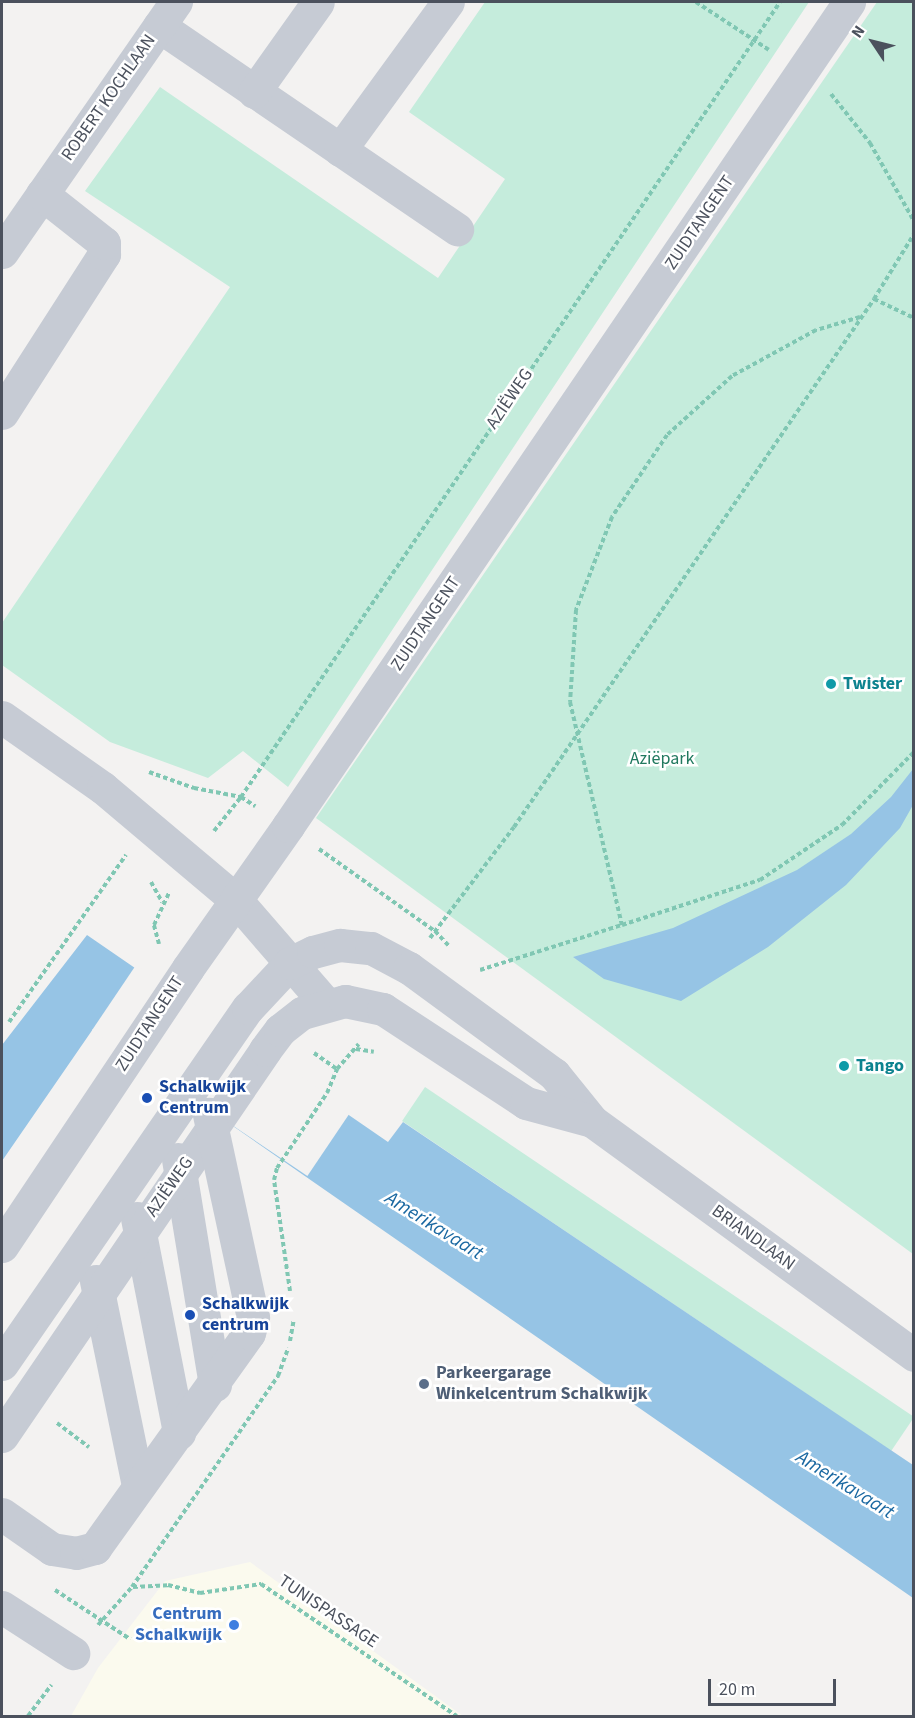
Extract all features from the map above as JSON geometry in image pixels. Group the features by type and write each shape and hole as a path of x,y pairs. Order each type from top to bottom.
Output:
{"street":[{"path":"254,92 318,2"},
{"path":"340,150 448,2"},
{"name":"ZUIDTANGENT","path":"2,1246 175,987 288,826 849,2"},
{"path":"167,14 254,92 457,229"},
{"name":"ROBERT KOCHLAAN","path":"6,237 42,194 167,14"},
{"path":"2,413 104,254 104,243 42,194"},
{"path":"2,717 103,788 236,900 327,1005"},
{"name":"BRIANDLAAN","path":"290,963 313,952 340,945 371,948 409,968 554,1074 592,1121 912,1350"},
{"name":"AZIËWEG","path":"141,1230 181,1184 195,1111 234,1027 270,981 290,963"},
{"name":"BRIANDLAAN","path":"327,1005 345,1001 383,1009 526,1103 592,1121"},
{"name":"AZIËWEG","path":"2,1364 127,1184 195,1111 265,1050 280,1030 302,1013 327,1005"},
{"path":"2,1514 52,1550 76,1553 95,1548 138,1485 215,1385 249,1333 253,1318 225,1180 195,1111"},
{"path":"215,1385 181,1184 225,1180"},
{"path":"127,1184 141,1230 136,1265 179,1433"},
{"path":"86,1244 99,1292 94,1327 138,1485"},
{"path":"99,1292 136,1265"},
{"path":"2,1436 94,1327"},
{"path":"2,1607 73,1653"}],"path":[{"name":"AZIËWEG","path":"288,826 241,797 780,2"},
{"path":"288,826 435,931 514,827 874,299 914,234"},
{"path":"874,299 914,318"},
{"path":"622,925 570,702 576,610 612,517 667,435 732,376 816,330 862,316"},
{"path":"475,972 760,880 842,825 914,752"},
{"path":"9,1022 131,848"},
{"path":"277,1168 327,1093"},
{"path":"49,1417 94,1450"},
{"path":"44,1583 130,1639"},
{"name":"TUNISPASSAGE","path":"132,1587 168,1585 200,1593 261,1584 457,1716"}],"shaded area":[{"name":"Centrum Schalkwijk","path":"250,1562 463,1716 71,1716 98,1668 165,1581"}],"green space":[{"path":"485,2 809,2 288,787 243,751 208,778 110,742 2,665 2,623 230,287 85,191 160,87 438,278 505,179 409,112"},
{"name":"Aziëpark","path":"877,2 913,2 913,1254 316,818"},
{"path":"425,1087 914,1417 891,1451 402,1121"}],"water":[{"path":"913,769 913,805 900,828 846,885 768,947 681,1001 604,979 573,957 673,928 797,870 851,834 891,797"},
{"name":"Amerikavaart","path":"87,935 388,1142 403,1122 913,1465 913,1598 93,1029 2,1161 2,1045"}],"pier":[{"path":"136,965 352,1110 307,1176 92,1030"}],"place":[{"name":"Twister","path":"831,684"},
{"name":"Tango","path":"844,1066"},
{"name":"Schalkwijk Centrum","path":"147,1098"},
{"name":"Schalkwijk centrum","path":"190,1315"},
{"name":"Parkeergarage Winkelcentrum Schalkwijk","path":"424,1384"},
{"name":"Centrum Schalkwijk","path":"234,1625"}]}
